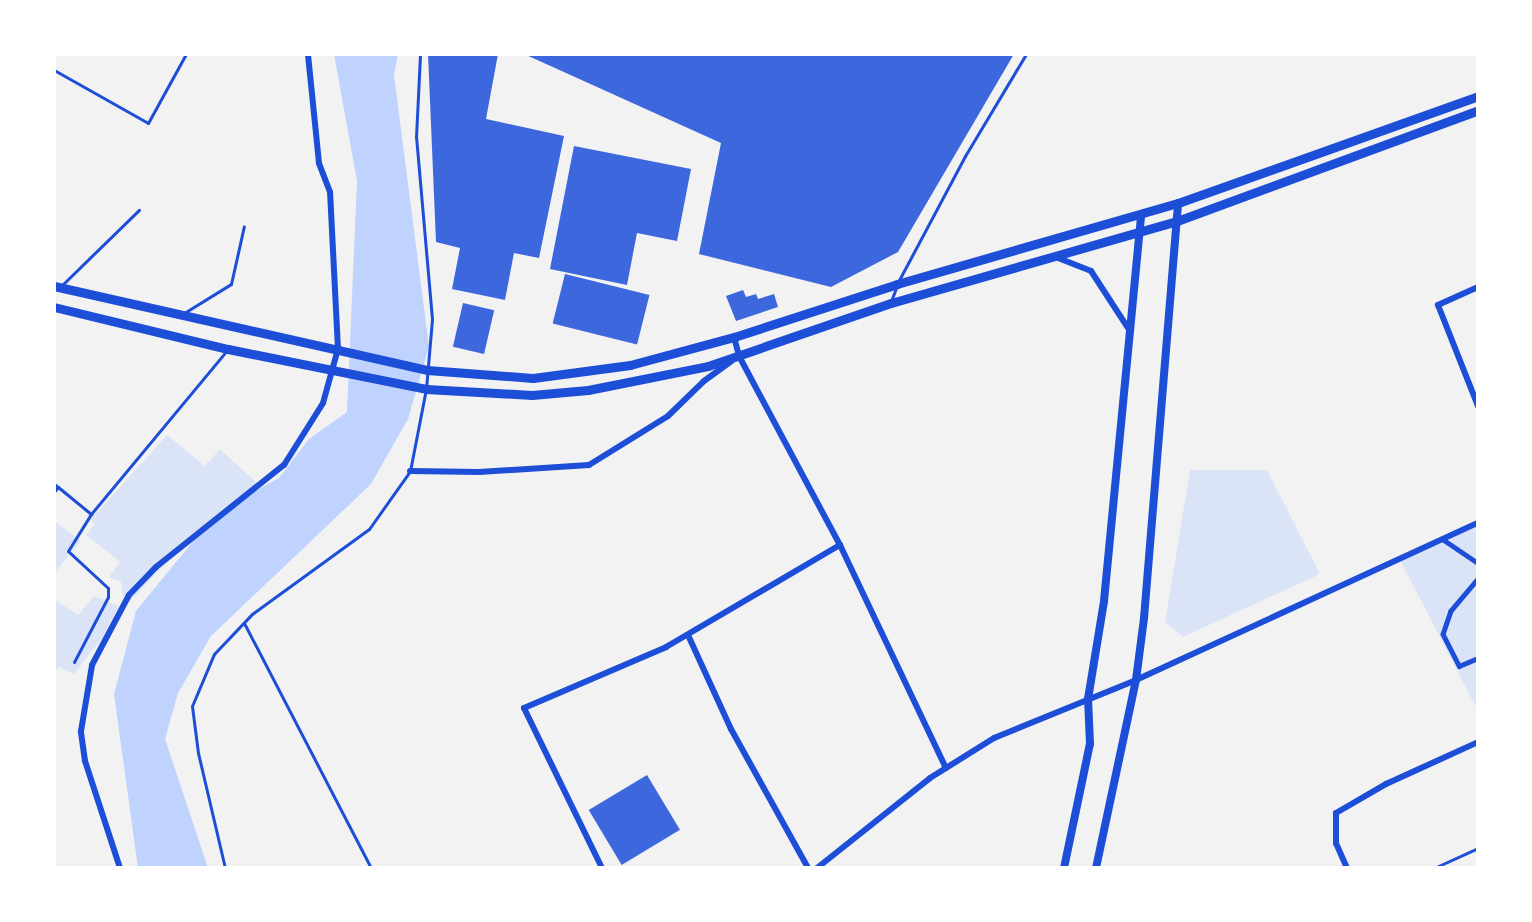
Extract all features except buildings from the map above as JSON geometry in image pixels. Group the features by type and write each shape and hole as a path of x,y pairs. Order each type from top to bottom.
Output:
{"main road":[{"path":"56,287 428,370 533,378 630,365 734,337 897,284 1178,203 1478,96"},
{"path":"54,307 228,349 426,389 532,395 588,390 739,356 891,303 1177,221 1478,110"}],"street":[{"path":"120,868 85,761 81,731 92,665 129,595 156,567 284,465 322,403 332,369 341,350 330,192 319,163 308,54"},
{"path":"1096,868 1136,680 1178,203"},
{"path":"1064,868 1090,744 1088,699 1104,601 1141,214"},
{"path":"1053,256 1091,271 1130,331"},
{"path":"1478,287 1438,305 1478,406"},
{"path":"734,337 739,356 840,545 946,768"},
{"path":"410,471 479,472 589,465 668,416 704,381 739,356"},
{"path":"817,868 946,768 994,738 1136,680 1478,523"},
{"path":"1444,540 1478,563"},
{"path":"602,868 524,708 688,635 840,545"},
{"path":"1478,579 1450,610 1443,634 1460,666 1478,658"},
{"path":"688,635 731,729 807,868"},
{"path":"1347,868 1336,843 1336,813 1386,784 1478,742"}],"lane":[{"path":"54,70 148,123 186,54"},
{"path":"225,868 198,753 192,706 214,654 244,623 369,529 410,471 426,389 432,318 416,137 420,54"},
{"path":"891,303 897,284 965,156 1026,54"},
{"path":"56,287 139,210"},
{"path":"180,316 231,284 244,226"},
{"path":"74,662 108,597 108,588 68,551 91,514 228,349"},
{"path":"54,492 56,486 91,514"},
{"path":"244,623 371,868"},
{"path":"1434,868 1478,848"}],"shaded area":[{"path":"167,435 205,466 220,449 259,485 173,556 130,601 124,601 121,582 109,577 120,562 86,535 95,524 90,520"},
{"path":"1190,470 1267,470 1320,574 1183,637 1165,622"},
{"path":"54,521 81,541 54,573"},
{"path":"1478,524 1478,711 1400,560"},
{"path":"94,596 119,606 102,638 74,674 59,667 54,675 54,599 78,615"}],"water":[{"path":"334,54 398,54 394,75 429,347 408,419 371,484 211,636 178,693 165,739 208,868 138,868 114,694 136,611 199,534 228,506 279,478 309,439 347,412 357,181"}]}
